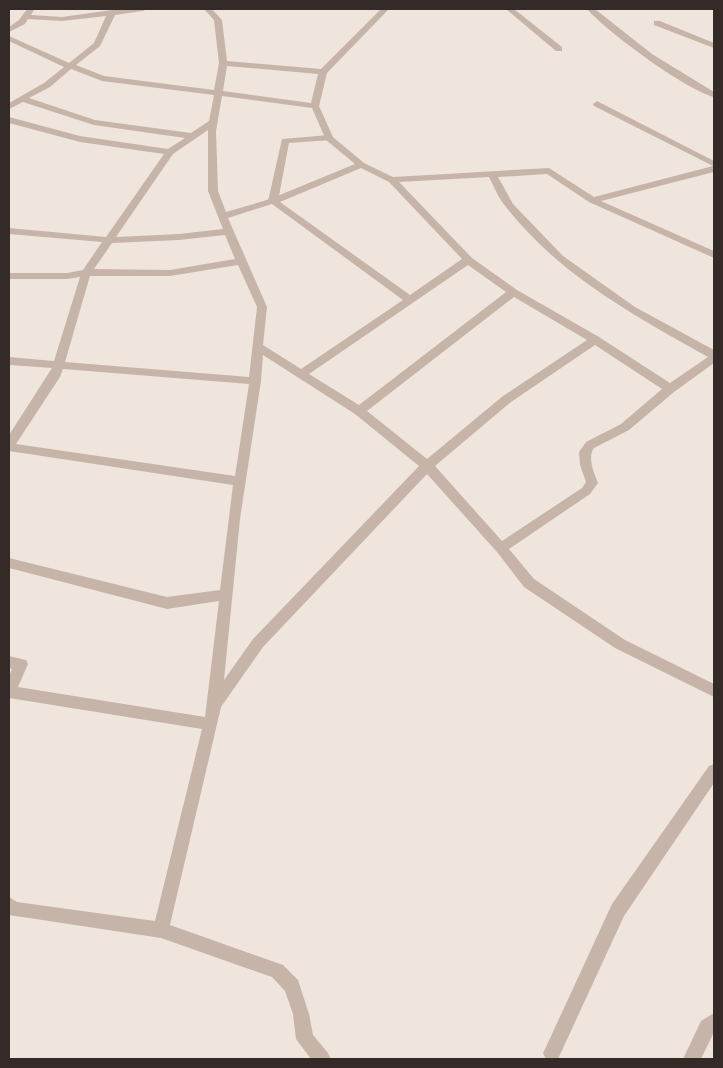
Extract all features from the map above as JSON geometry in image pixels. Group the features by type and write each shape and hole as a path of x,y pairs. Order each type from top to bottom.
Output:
{"street":[{"path":"9,30 22,22 32,9"},
{"path":"26,16 62,18 143,9"},
{"path":"161,930 215,705 226,595 255,381 262,307 241,261 213,190 212,131 223,63 218,20 208,9"},
{"path":"385,9 323,72 315,106 329,138 361,165 392,180 468,260 513,292 595,340 670,389"},
{"path":"510,9 559,49"},
{"path":"591,9 619,34 661,64 714,95"},
{"path":"9,106 47,85 97,44 112,12"},
{"path":"657,23 714,46"},
{"path":"9,38 70,66 102,78 315,106"},
{"path":"223,63 323,72"},
{"path":"22,99 94,122 192,136"},
{"path":"597,104 714,164"},
{"path":"9,120 80,139 170,152"},
{"path":"213,122 170,152 86,274 56,374 9,446 240,481"},
{"path":"274,200 284,141 329,138"},
{"path":"223,216 274,200 361,165"},
{"path":"592,200 714,169"},
{"path":"392,180 549,171 592,200 714,255"},
{"path":"492,174 509,205 559,258 631,308 714,356 670,389 626,426 590,445 585,452 586,465 592,483 586,491 501,548"},
{"path":"274,200 409,299"},
{"path":"9,231 109,240 179,237 229,231"},
{"path":"301,374 468,260"},
{"path":"9,276 170,273 241,261"},
{"path":"359,411 513,292"},
{"path":"215,705 258,643 427,466 507,399 595,340"},
{"path":"258,347 359,411 427,466 501,548 529,583 620,644 714,690"},
{"path":"9,361 255,381"},
{"path":"9,562 167,603 226,595"},
{"path":"9,662 21,664 9,692 211,724"},
{"path":"552,1053 618,910 714,771"},
{"path":"9,905 14,909 161,930 277,971 292,986 305,1039 322,1059"},
{"path":"692,1059 707,1027 714,1021"}]}
